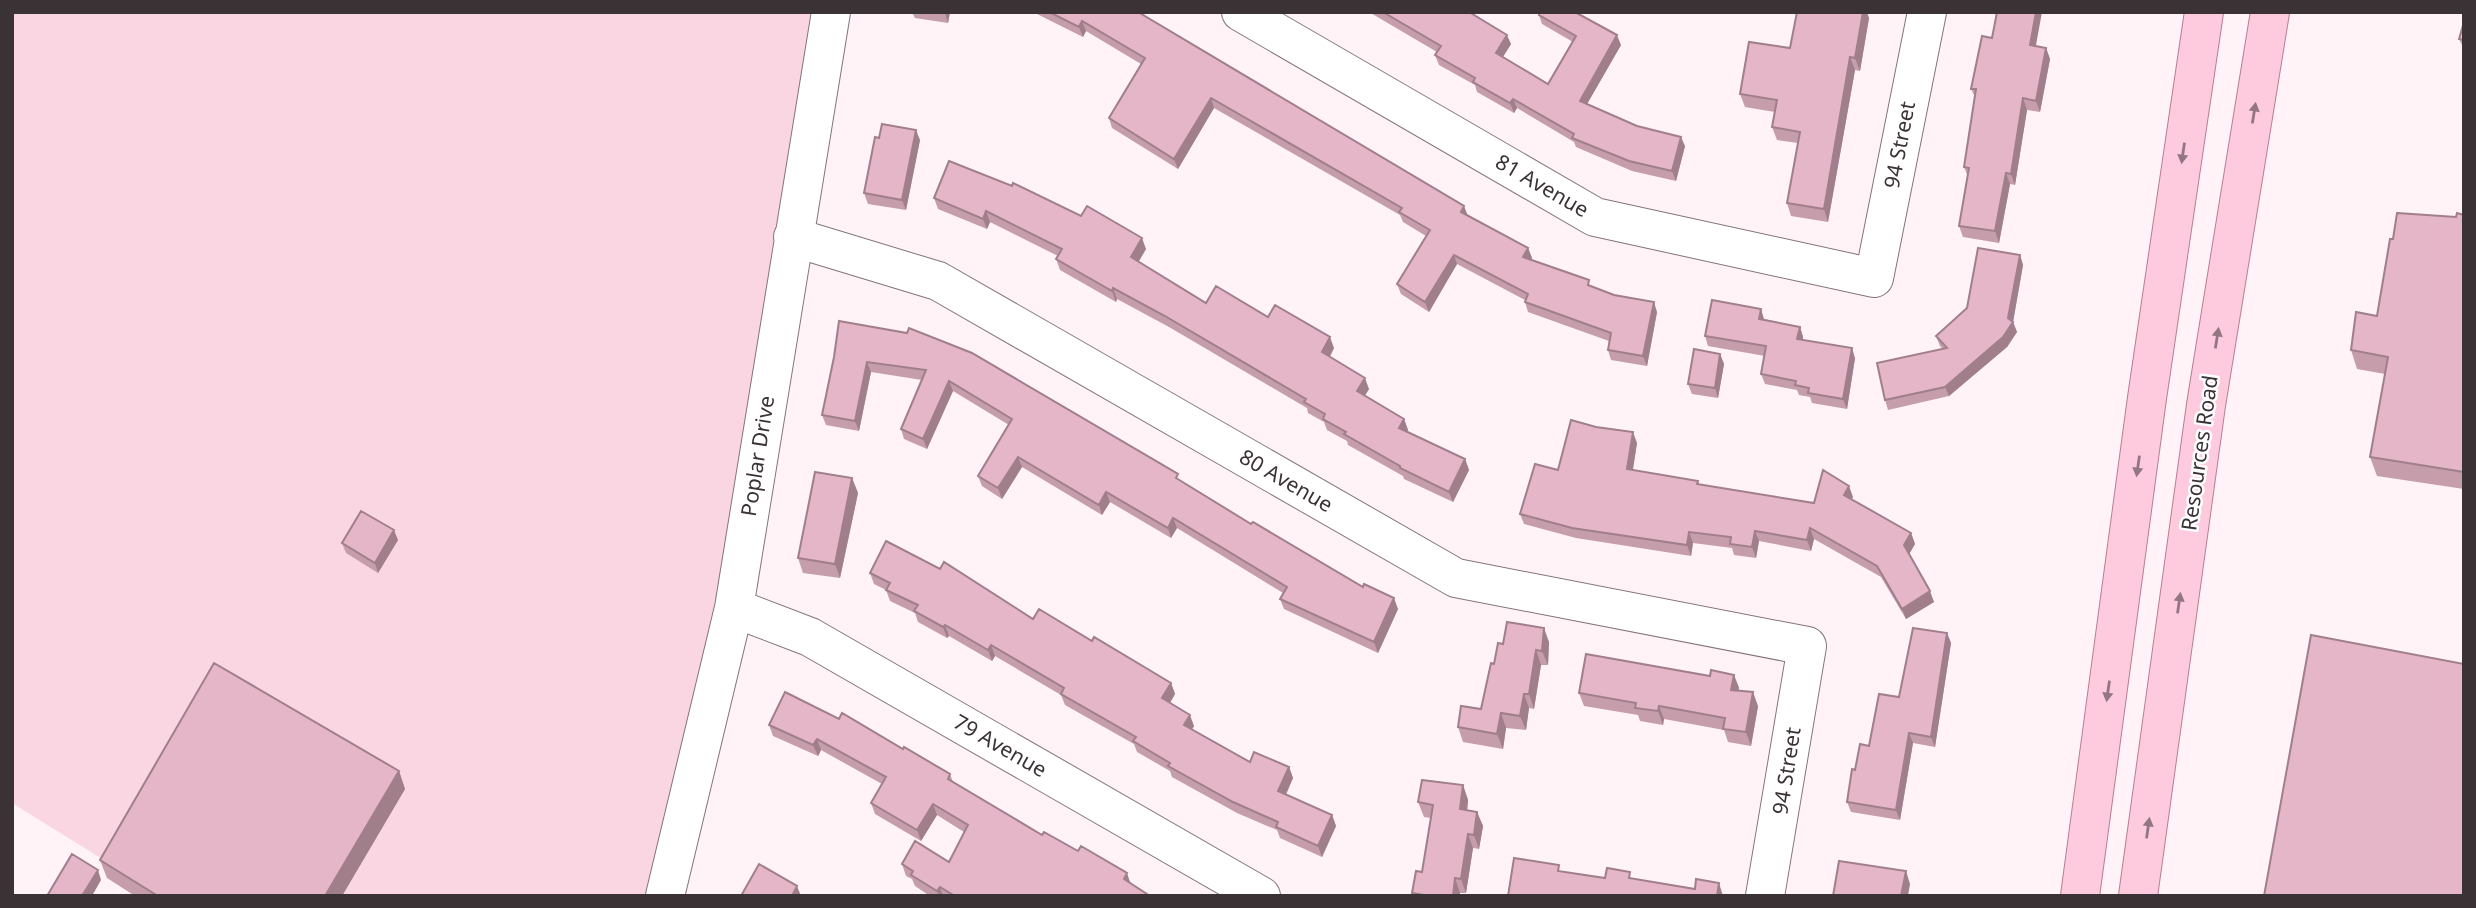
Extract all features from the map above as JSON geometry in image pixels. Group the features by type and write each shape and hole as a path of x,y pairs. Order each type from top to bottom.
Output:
{"main road":[{"path":"2080,896 2147,398 2204,12"},
{"name":"Resources Road","path":"2138,896 2206,405 2270,12"},
{"path":"2147,398 2206,405"}],"street":[{"name":"Poplar Drive","path":"665,896 734,608 831,12"},
{"name":"81 Avenue","path":"1241,12 1595,217 1874,278"},
{"name":"94 Street","path":"1874,278 1927,12"},
{"name":"80 Avenue","path":"793,237 937,281 1456,578 1807,646"},
{"name":"79 Avenue","path":"734,608 810,638 1261,896"},
{"name":"94 Street","path":"1765,896 1807,646"}],"shaded area":[{"path":"12,12 849,12 665,896 162,896 12,803"}],"building":[{"path":"1049,12 1138,12 1464,206 1461,212 1528,248 1523,257 1589,280 1588,285 1614,295 1654,302 1643,356 1608,350 1611,333 1525,302 1528,294 1454,255 1425,302 1397,284 1430,230 1399,212 1402,208 1211,98 1174,159 1109,118 1145,58 1082,21 1079,27"},
{"path":"1383,12 1469,12 1507,35 1496,53 1548,84 1576,36 1539,15 1540,12 1575,12 1617,35 1580,101 1637,126 1681,137 1672,171 1629,161 1572,138 1574,134 1513,99 1510,103 1473,82 1475,78 1435,55 1441,46"},
{"path":"1797,12 1863,12 1855,58 1850,57 1824,209 1787,203 1800,132 1772,127 1777,100 1740,94 1749,42 1790,48"},
{"path":"1997,12 2036,12 2030,45 2046,48 2036,101 2023,98 2011,174 2006,173 1995,231 1959,226 1969,168 1964,167 1976,89 1971,89 1982,36 1992,38"},
{"path":"2464,22 2464,40 2459,39"},
{"path":"882,124 916,130 902,200 864,193 875,137 879,138"},
{"path":"949,161 1012,186 1013,183 1081,216 1087,206 1142,238 1131,257 1206,303 1216,286 1268,317 1275,305 1330,337 1322,352 1365,378 1357,391 1404,419 1399,428 1465,459 1449,492 1400,468 1344,434 1346,432 1323,419 1325,414 1304,402 1306,399 1165,316 1113,288 1112,291 1056,259 1062,249 986,211 983,219 934,198"},
{"path":"2397,213 2456,217 2457,213 2464,215 2464,472 2370,457 2388,357 2351,350 2356,312 2377,316"},
{"path":"1978,248 2020,255 2008,318 2013,322 2003,337 1945,387 1885,400 1877,363 1947,348 1936,336 1967,308"},
{"path":"1712,300 1761,309 1759,319 1800,327 1797,339 1852,348 1843,399 1808,393 1809,388 1795,385 1796,381 1761,374 1766,346 1705,336"},
{"path":"839,321 907,333 909,328 972,353 1178,474 1176,478 1251,524 1253,522 1363,587 1364,584 1394,598 1374,642 1280,599 1287,587 1173,518 1168,528 1106,492 1099,505 1018,457 998,488 978,476 1012,419 949,381 923,439 901,429 926,370 867,362 855,421 822,415"},
{"path":"1694,349 1720,354 1715,388 1688,384"},
{"path":"1571,420 1596,427 1633,432 1627,469 1698,481 1697,484 1814,503 1823,470 1849,486 1844,495 1911,533 1904,545 1930,591 1902,609 1877,566 1810,528 1807,540 1755,531 1752,547 1730,544 1731,537 1689,532 1687,545 1572,528 1520,514 1535,464 1558,470"},
{"path":"815,472 852,478 835,564 798,558"},
{"path":"361,511 394,530 375,563 342,543"},
{"path":"886,541 940,569 944,562 1033,619 1039,609 1092,641 1094,637 1171,683 1162,698 1190,715 1184,725 1250,762 1254,752 1289,767 1278,791 1332,815 1318,846 1276,827 1278,822 1233,802 1168,766 1170,763 1133,741 1136,737 1061,694 1064,688 991,645 988,650 914,611 918,605 886,590 890,583 870,573"},
{"path":"1507,622 1544,628 1542,651 1536,650 1529,694 1524,694 1520,716 1501,713 1497,734 1458,727 1461,706 1481,709 1491,663 1494,664 1498,643 1503,644"},
{"path":"1913,628 1947,633 1931,737 1909,733 1896,810 1847,802 1852,769 1855,770 1860,744 1869,746 1879,694 1899,697"},
{"path":"2311,635 2464,664 2464,896 2264,896"},
{"path":"1586,654 1710,676 1711,670 1734,675 1731,690 1753,692 1746,732 1723,729 1725,718 1659,706 1658,711 1635,708 1636,703 1579,693"},
{"path":"214,663 399,771 325,896 158,896 100,860"},
{"path":"785,692 839,719 842,713 903,749 904,747 950,774 948,779 1042,835 1044,832 1078,851 1081,846 1127,873 1124,879 1150,896 955,896 940,887 937,891 911,875 913,871 902,864 915,841 949,862 968,825 933,804 917,830 871,803 886,777 817,739 813,745 769,725"},
{"path":"1422,780 1463,785 1460,809 1477,812 1474,835 1468,834 1461,879 1455,878 1453,896 1412,893 1416,871 1422,872 1433,805 1418,802"},
{"path":"72,854 98,870 82,896 47,896"},
{"path":"1514,858 1559,865 1558,871 1605,878 1607,868 1630,872 1629,878 1695,889 1696,879 1719,883 1717,896 1508,896"},
{"path":"1839,861 1906,871 1901,896 1833,896"},
{"path":"759,864 797,886 793,894 796,896 741,896"}]}
